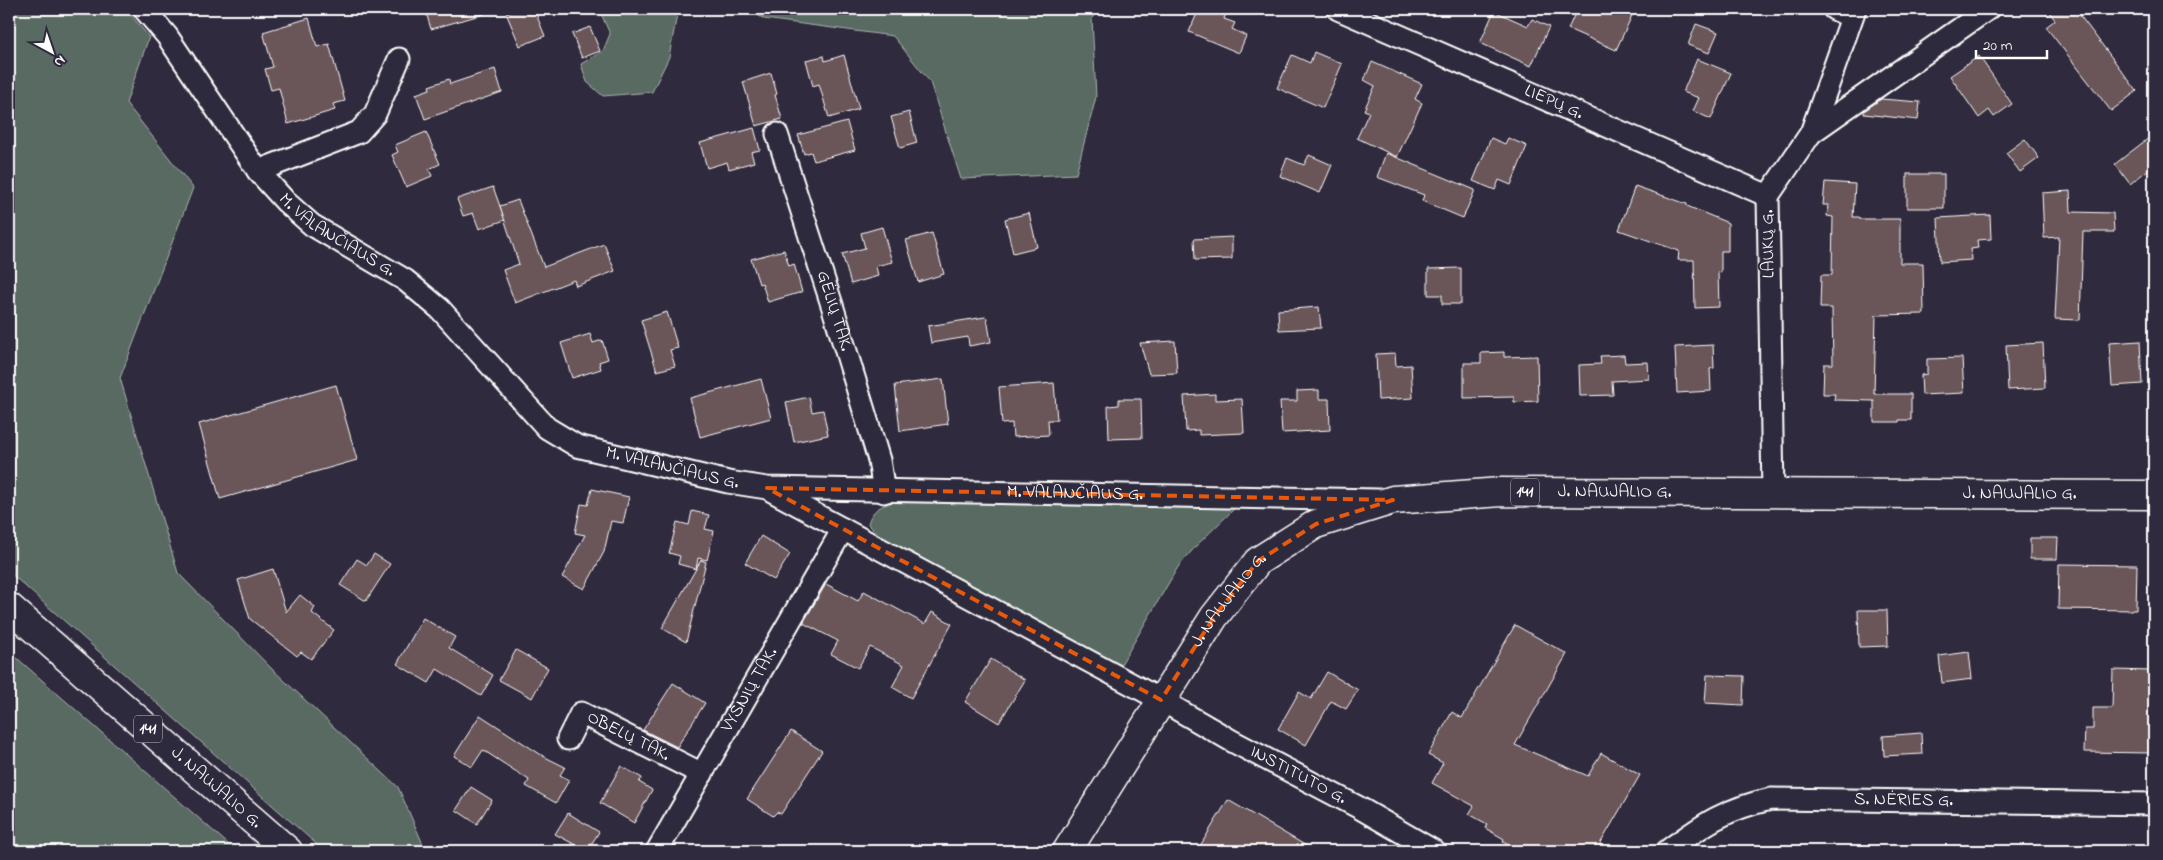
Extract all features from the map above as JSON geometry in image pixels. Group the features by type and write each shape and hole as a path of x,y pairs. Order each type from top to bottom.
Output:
{"main road":[{"name":"J. NAUJALIO G.","path":"1067,851 1214,617 1258,561 1316,524 1393,500 1501,492 2154,495"},
{"name":"J. NAUJALIO G.","path":"9,607 288,851"}],"street":[{"name":"M. VALANČIAUS G.","path":"144,9 167,36 220,110 258,170 286,202 312,225 405,280 440,309 547,428 577,446 728,482 767,488 884,492 1393,500"},
{"name":"LIEPŲ G.","path":"1338,9 1768,196"},
{"name":"LAUKŲ G.","path":"1774,494 1768,196 1811,133 1988,9"},
{"path":"1811,133 1847,11"},
{"path":"258,170 359,132 375,114 400,59"},
{"name":"GĖLIŲ TAK.","path":"776,134 832,305 879,460 884,492"},
{"name":"INSTITUTO G.","path":"767,488 1358,807 1434,851"},
{"name":"VYŠNIŲ TAK.","path":"657,851 843,529"},
{"name":"OBELŲ TAK.","path":"568,739 581,713 702,774"},
{"name":"S. NĖRIES G.","path":"1667,851 1706,823 1742,806 1771,799 2154,804"}],"highlighted area":[{"path":"767,488 1393,500 1316,524 1258,561 1214,617 1161,700"}],"green space":[{"path":"9,9 126,9 149,37 126,103 193,188 120,378 178,573 271,668 398,787 426,851 324,851 9,572"},
{"path":"599,9 678,9 669,57 652,92 603,96 587,82 581,64 603,51 610,34"},
{"path":"748,9 1096,9 1092,19 1096,97 1076,174 961,179 930,82 893,36 764,19"},
{"path":"900,500 1231,507 1234,509 1196,546 1178,567 1120,666 882,538 868,524 870,518 876,510"},
{"path":"9,651 236,851 9,851 9,712 11,710 9,707"}],"building":[{"path":"425,9 483,9 484,14 431,29"},
{"path":"517,9 534,9 545,36 520,46 506,13"},
{"path":"1199,9 1215,9 1226,13 1224,19 1235,23 1232,29 1246,36 1239,53 1189,32"},
{"path":"1577,9 1635,9 1616,50 1568,29"},
{"path":"2047,9 2075,9 2137,91 2111,111 2046,27 2055,20"},
{"path":"1494,11 1528,26 1532,19 1549,27 1531,66 1480,43"},
{"path":"309,18 317,47 329,44 345,101 333,104 335,110 288,124 279,88 271,90 265,69 273,67 263,32"},
{"path":"1696,24 1718,32 1709,53 1688,45"},
{"path":"590,27 600,51 582,58 572,34"},
{"path":"1314,52 1342,64 1323,108 1277,88 1292,55 1310,63"},
{"path":"844,55 859,109 829,118 819,84 813,86 806,60 824,56 825,61"},
{"path":"1979,56 2012,104 1994,117 1989,110 1979,118 1950,76"},
{"path":"1697,59 1731,73 1711,119 1693,111 1699,98 1683,92"},
{"path":"1372,62 1422,84 1415,99 1422,103 1397,157 1357,138 1369,112 1364,110 1375,86 1364,80"},
{"path":"495,69 502,92 425,119 416,94 430,89 429,86 449,79 450,84"},
{"path":"771,73 782,119 756,126 743,82"},
{"path":"1881,99 1920,102 1918,120 1864,114 1864,111"},
{"path":"909,112 917,143 900,148 891,117"},
{"path":"847,122 855,150 814,161 811,152 804,154 798,135"},
{"path":"754,128 760,150 751,152 754,162 729,169 727,162 707,168 700,143"},
{"path":"426,132 440,164 429,169 432,176 406,187 392,155 398,152 395,145"},
{"path":"2154,134 2154,165 2130,184 2115,164"},
{"path":"1491,138 1505,144 1508,138 1527,146 1511,185 1499,180 1495,190 1473,181"},
{"path":"2025,139 2039,158 2020,172 2006,153"},
{"path":"1386,153 1475,190 1463,218 1422,201 1424,195 1377,177"},
{"path":"1309,155 1332,165 1320,193 1280,176 1287,158 1304,165"},
{"path":"1907,174 1944,174 1944,208 1907,208"},
{"path":"1825,182 1855,184 1853,217 1859,217 1859,219 1900,219 1900,263 1923,263 1924,314 1876,315 1874,394 1911,394 1911,420 1874,422 1874,401 1834,400 1835,394 1823,394 1824,364 1833,364 1832,308 1820,308 1821,275 1832,275 1833,217 1827,216 1828,205 1823,205"},
{"path":"1635,186 1687,204 1687,206 1728,223 1728,251 1721,251 1721,273 1718,272 1719,307 1695,308 1694,260 1678,260 1679,251 1619,230"},
{"path":"493,187 505,220 479,229 473,213 463,216 457,199"},
{"path":"2070,191 2071,212 2113,213 2114,232 2083,232 2080,320 2055,319 2059,237 2044,238 2042,193"},
{"path":"518,200 544,267 604,244 615,271 576,286 574,280 515,303 503,270 519,264 500,206"},
{"path":"1029,213 1037,247 1013,253 1005,219"},
{"path":"1990,215 1991,239 1977,240 1978,248 1971,249 1972,260 1940,262 1938,218"},
{"path":"882,227 892,262 876,266 878,276 851,284 842,254 865,248 861,233"},
{"path":"932,233 944,274 918,282 906,240"},
{"path":"1232,237 1232,259 1195,260 1194,239"},
{"path":"784,250 789,266 794,264 802,292 768,302 762,283 759,284 751,259"},
{"path":"1461,268 1461,304 1442,304 1442,295 1428,295 1428,269"},
{"path":"1319,307 1321,328 1279,330 1278,310"},
{"path":"667,312 678,348 670,350 675,366 657,371 641,320"},
{"path":"987,318 991,342 969,346 968,337 931,343 928,326"},
{"path":"590,334 593,343 602,340 608,359 599,362 601,369 572,378 561,343"},
{"path":"1175,341 1177,373 1149,374 1140,343"},
{"path":"2140,341 2142,384 2112,386 2109,343"},
{"path":"2043,343 2045,388 2008,390 2006,345"},
{"path":"1713,345 1714,368 1710,369 1711,391 1677,393 1675,347"},
{"path":"1504,352 1504,357 1537,356 1538,401 1514,402 1514,397 1464,398 1464,363 1481,363 1481,353"},
{"path":"1395,353 1396,366 1411,365 1413,398 1378,400 1376,354"},
{"path":"1624,355 1625,363 1648,362 1649,379 1612,381 1613,395 1580,396 1579,365 1601,364 1600,356"},
{"path":"1962,358 1964,393 1922,395 1921,375 1927,374 1927,359"},
{"path":"761,379 771,418 700,437 690,398"},
{"path":"943,379 948,424 900,431 895,385"},
{"path":"1054,383 1057,420 1048,420 1049,435 1013,437 1012,423 1002,424 999,387"},
{"path":"336,385 357,460 220,499 199,424"},
{"path":"1319,390 1319,399 1329,399 1330,430 1282,433 1280,401 1297,401 1297,391"},
{"path":"1215,394 1215,400 1242,399 1244,433 1199,435 1199,430 1186,431 1184,396"},
{"path":"809,397 812,412 823,410 828,435 794,442 786,402"},
{"path":"1119,399 1141,399 1142,438 1109,439 1108,406 1119,405"},
{"path":"592,489 629,497 623,523 611,521 604,552 584,589 562,577 585,535 575,533 581,504 588,505"},
{"path":"692,511 709,515 705,529 714,531 707,560 698,558 696,569 678,564 680,556 669,553 677,522 689,525"},
{"path":"761,536 790,554 774,580 745,563"},
{"path":"2030,538 2058,538 2057,559 2030,559"},
{"path":"374,554 390,564 366,601 340,585 357,559 367,565"},
{"path":"701,560 706,562 686,642 662,628"},
{"path":"2059,564 2137,565 2136,610 2058,609"},
{"path":"273,569 286,612 300,595 315,607 312,613 334,630 311,659 301,652 297,656 250,619 238,580"},
{"path":"826,584 858,601 864,591 925,624 932,612 952,624 911,698 892,687 904,665 870,647 858,668 831,654 838,641 803,623"},
{"path":"1858,610 1887,610 1888,646 1859,647"},
{"path":"423,618 455,637 449,648 493,675 481,696 437,669 429,683 397,664"},
{"path":"1515,625 1567,654 1515,745 1588,776 1601,753 1640,775 1596,851 1519,851 1503,842 1504,839 1485,828 1487,824 1469,814 1474,806 1432,783 1443,763 1428,755 1452,712 1462,718"},
{"path":"516,650 548,668 532,698 499,680"},
{"path":"1969,652 1972,679 1942,683 1939,656"},
{"path":"991,659 1025,680 999,723 965,702"},
{"path":"2113,670 2153,671 2151,753 2084,752 2085,729 2093,729 2093,708 2112,708"},
{"path":"1327,672 1358,690 1346,709 1331,701 1306,745 1278,729 1299,692 1311,699"},
{"path":"1707,675 1744,676 1743,705 1705,703"},
{"path":"673,683 705,703 677,747 643,730"},
{"path":"480,715 543,756 565,767 560,775 569,780 556,803 526,786 529,780 483,750 472,767 454,756"},
{"path":"791,731 822,751 781,814 777,812 773,816 747,799"},
{"path":"1921,733 1922,754 1884,756 1883,736"},
{"path":"621,766 642,778 639,782 652,790 634,823 600,803"},
{"path":"471,787 492,800 477,824 456,810"},
{"path":"1228,800 1315,851 1197,851"},
{"path":"568,813 599,832 587,851 555,834"}]}
